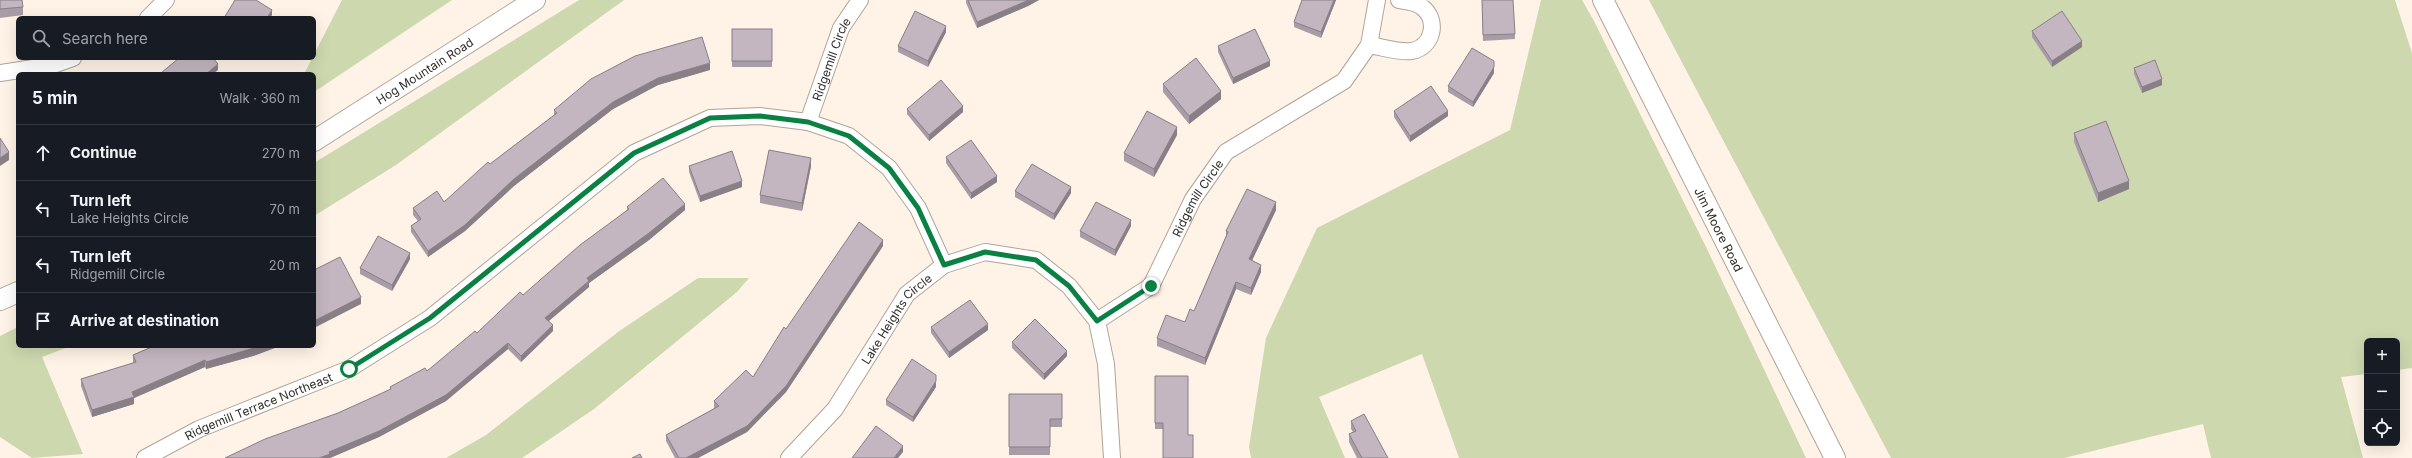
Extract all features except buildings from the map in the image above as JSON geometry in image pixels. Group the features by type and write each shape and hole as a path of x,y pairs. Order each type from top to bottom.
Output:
{"street":[{"path":"150,16 166,0"},
{"name":"Hog Mountain Road","path":"316,140 535,0"},
{"name":"Ridgemill Circle","path":"808,122 841,28 860,0"},
{"name":"Ridgemill Circle","path":"1097,321 1151,286 1193,199 1226,152 1344,81 1369,45 1377,0"},
{"path":"1369,45 1411,52 1423,46 1432,35 1433,25 1430,14 1422,6 1399,0"},
{"name":"Jim Moore Road","path":"1603,0 1835,458"},
{"path":"0,73 53,65 67,60"},
{"name":"Ridgemill Terrace Northeast","path":"145,458 199,430 349,369 430,318 634,153 710,118 760,116 808,122 849,136 889,168 918,208 944,265"},
{"name":"Lake Heights Circle","path":"789,458 835,409 907,294 944,265 985,252 1036,260 1069,286 1097,321 1106,364 1112,458"},
{"path":"0,300 16,293"}],"green space":[{"path":"342,0 452,0 316,91 316,72 305,72 311,60 316,60 316,51"},
{"path":"579,0 624,0 396,165 316,215 316,162"},
{"path":"1541,0 1582,0 1594,21 1707,249 1806,458 1459,458 1422,354 1319,397 1345,458 1251,458 1249,447 1266,338 1317,228 1510,130"},
{"path":"1649,0 2395,0 2412,53 2412,368 2400,370 2400,338 2364,338 2364,374 2341,377 2363,458 2211,458 2203,424 2064,458 1891,458"},
{"path":"698,278 749,278 737,292 594,409 522,458 446,458 486,435 618,332"},
{"path":"16,328 16,348 66,348 42,357 83,454 32,458 0,437 0,336"}],"route":[{"path":"349,369 430,318 634,153 710,118 760,116 808,122 849,136 889,168 918,208 944,265 985,252 1036,260 1069,286 1097,321 1151,286"}]}
